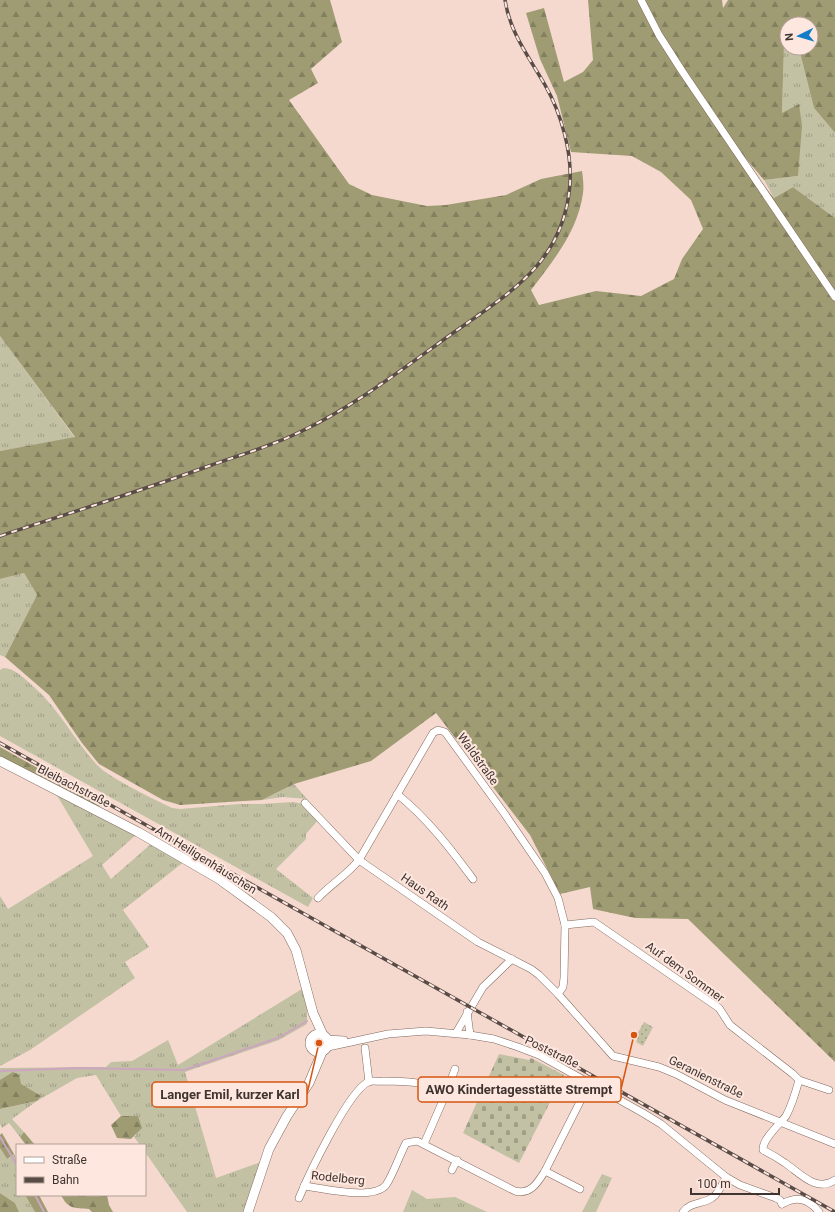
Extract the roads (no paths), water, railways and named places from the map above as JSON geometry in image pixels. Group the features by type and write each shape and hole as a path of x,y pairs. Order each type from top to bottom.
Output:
{"main road":[{"name":"Bleibachstraße","path":"0,761 138,832"},
{"name":"Am Heiligenhäuschen","path":"138,832 219,879 279,924 287,933 296,950 321,1043"},
{"path":"248,1212 269,1149 313,1072 321,1043"}],"street":[{"path":"641,0 659,35 682,71 835,297"},
{"name":"Waldstraße","path":"318,898 327,888 352,868 359,860 433,733 438,730 445,732 545,873 558,898 565,925 563,988 558,994"},
{"path":"397,794 415,809 441,837 473,879"},
{"name":"Haus Rath","path":"305,803 359,860 478,942 531,969 547,982"},
{"name":"Auf dem Sommer","path":"565,925 594,922 719,1008 730,1025 799,1080 829,1090"},
{"path":"456,1033 483,987 512,959"},
{"name":"Geranienstraße","path":"547,982 612,1056 659,1067 676,1074 725,1100 835,1144"},
{"path":"467,1012 470,1035"},
{"name":"Poststraße","path":"321,1043 348,1041 407,1032 456,1033 494,1040 539,1055 590,1082 661,1124 726,1177 740,1185 776,1198 780,1200 782,1204"},
{"path":"365,1048 369,1082"},
{"path":"424,1144 455,1069"},
{"path":"799,1080 785,1117 780,1121 765,1143 764,1150 785,1162 806,1179 816,1183 825,1184 835,1180"},
{"path":"299,1198 324,1147 349,1103 359,1089 369,1082 420,1082 447,1091"},
{"name":"Rodelberg","path":"304,1186 366,1194 377,1191 386,1185 406,1142 417,1141 522,1192 530,1190 538,1183 545,1171 590,1082"},
{"path":"452,1170 457,1160"},
{"path":"545,1171 580,1189"},
{"path":"683,1212 691,1205 711,1199 718,1193 726,1177"},
{"path":"780,1212 782,1204 792,1198 797,1198 813,1206 819,1212"}],"waterway":[{"path":"0,1071 78,1068 184,1070 278,1038 307,1021"},
{"path":"0,1137 16,1163"},
{"path":"36,1196 44,1212"}],"railway":[{"path":"0,536 256,450 302,431 361,398 398,373 495,303 531,272 546,255 557,234 566,211 570,184 569,159 564,133 556,108 551,96 516,34 507,12 505,0"},
{"path":"0,743 835,1212"}],"place":[{"name":"AWO Kindertagesstätte Strempt","path":"634,1035"},
{"name":"Langer Emil, kurzer Karl","path":"319,1043"}]}
